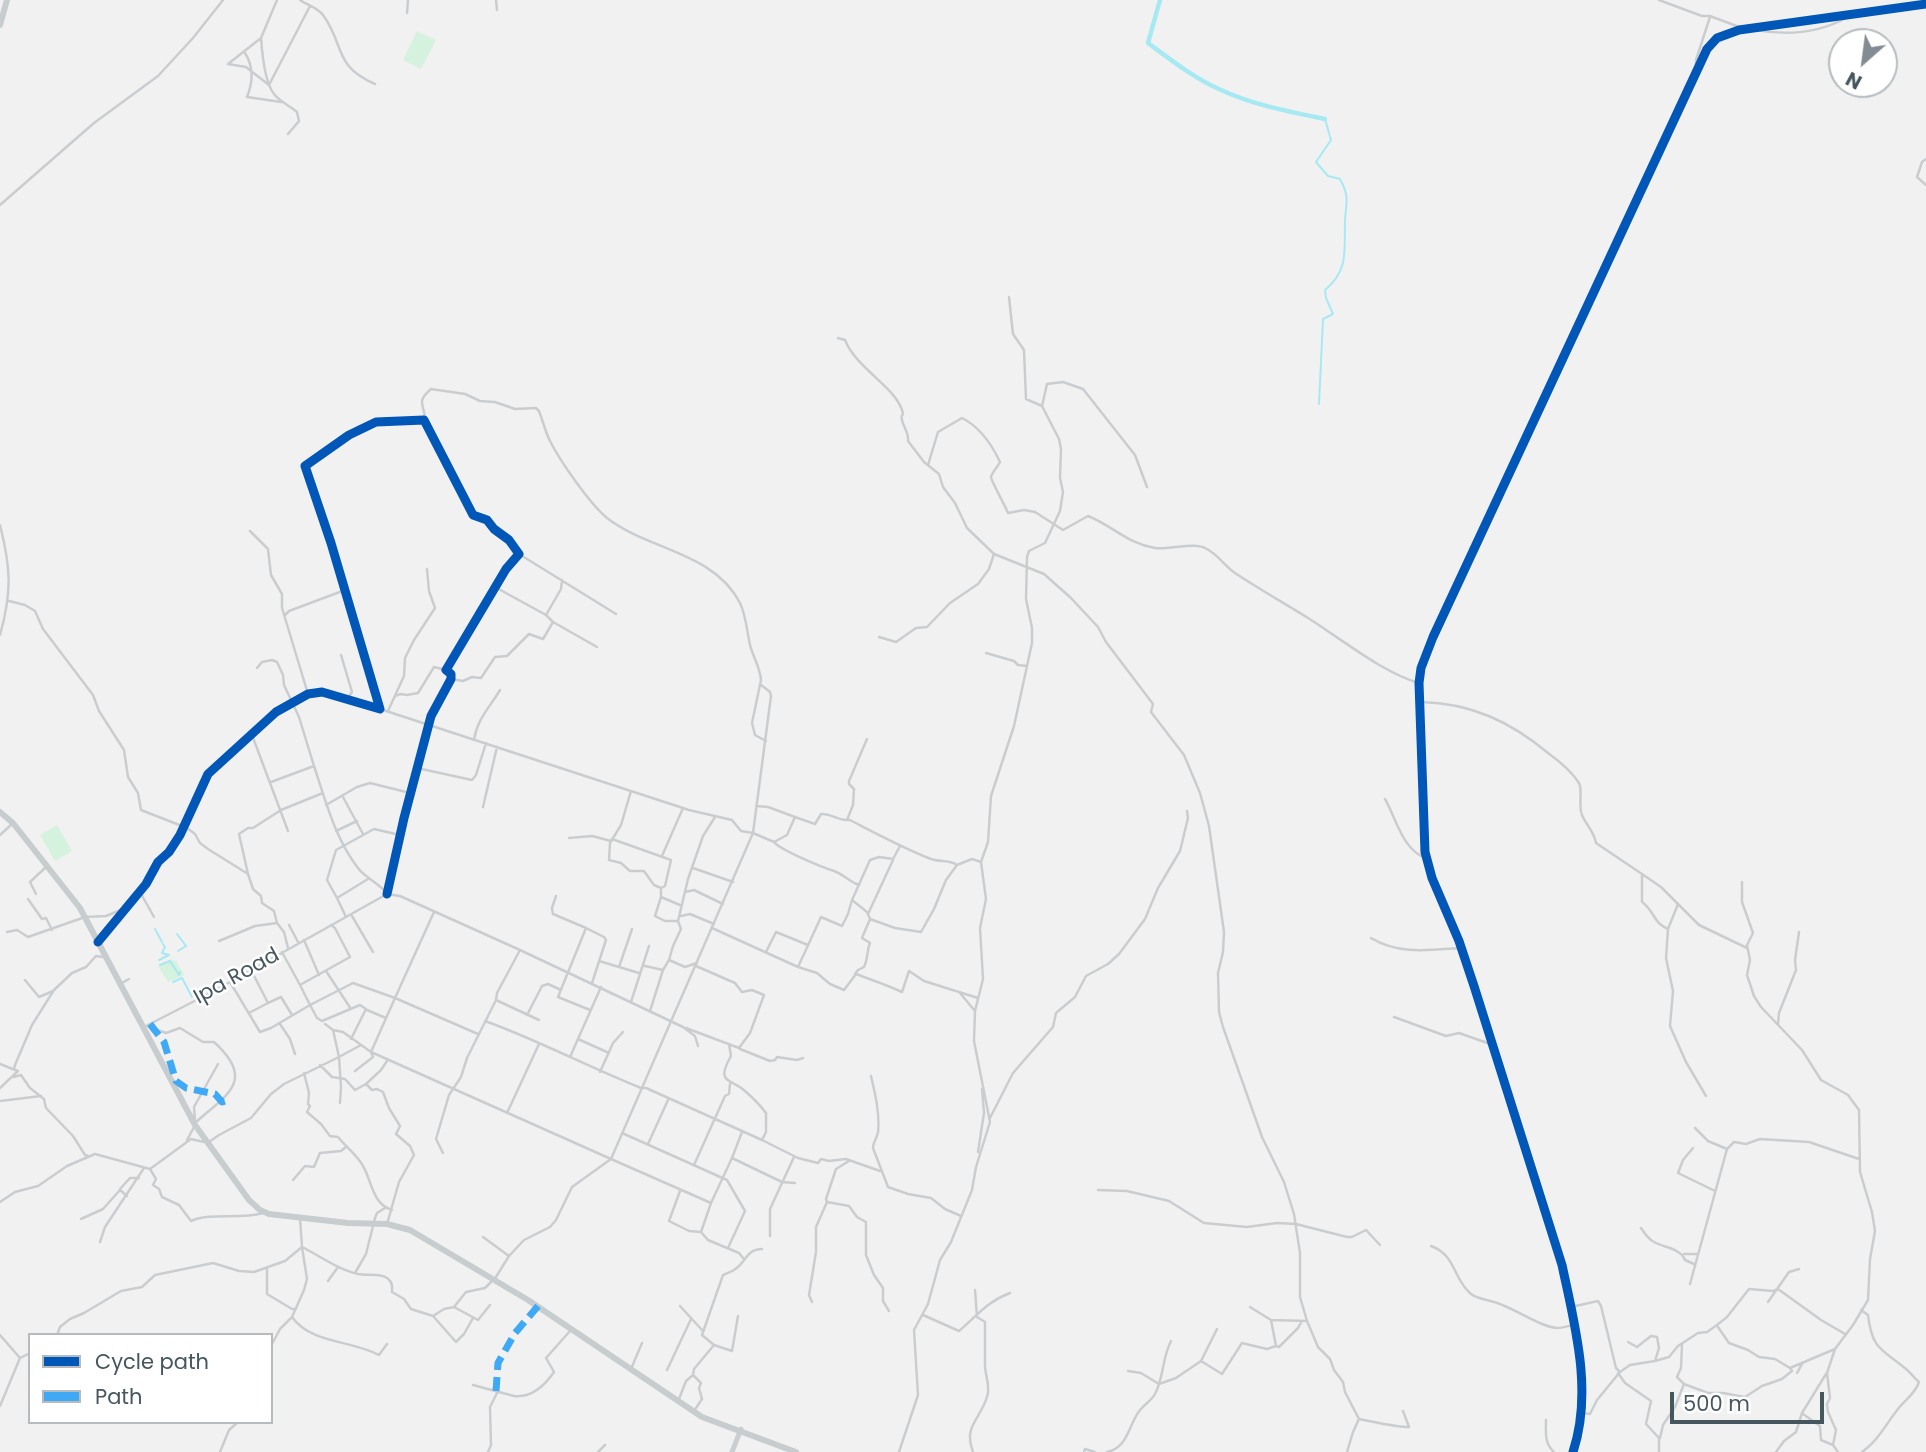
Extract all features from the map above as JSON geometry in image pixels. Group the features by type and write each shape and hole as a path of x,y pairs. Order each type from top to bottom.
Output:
{"main road":[{"path":"0,25 7,0"},
{"path":"0,812 76,901 195,1124 249,1200 263,1213 387,1224 410,1230 572,1329 693,1409 796,1452"},
{"path":"740,1430 804,1452"}],"street":[{"path":"0,205 94,123 158,76 223,0"},
{"path":"277,0 261,38 228,64 241,64 262,78 274,95 297,112 299,121 288,134"},
{"path":"300,0 323,15 349,68 375,84"},
{"path":"407,13 408,0"},
{"path":"496,0 497,10"},
{"path":"1659,0 1747,29 1787,34 1805,33 1854,13"},
{"path":"1573,1452 1583,1413 1583,1386 1571,1307 1549,1221 1493,1045 1461,948 1426,858 1418,702 1421,667 1707,49 1717,38 1747,29 1926,4"},
{"path":"269,85 310,6"},
{"path":"1696,71 1696,60 1710,16"},
{"path":"261,38 262,60 269,85"},
{"path":"245,53 250,60 252,82 247,96 281,102"},
{"path":"1926,159 1922,162 1917,177 1926,185"},
{"path":"990,1118 975,1052 975,1011 984,979 980,928 986,900 981,862 988,842 992,796 1014,726 1032,643 1026,592 1030,551 1045,543 1055,525 1063,492 1059,439 1042,406 1026,399 1024,351 1013,334 1009,298"},
{"path":"838,338 845,340 861,365 895,398 903,411 902,420 908,433 908,442 939,474 943,487 956,503 967,528 994,554 1044,574 1052,580 1098,627 1106,642 1153,704 1152,712 1191,768 1209,826 1224,932 1218,973 1221,1019 1262,1137 1284,1182 1297,1224 1300,1297 1307,1321 1318,1347 1330,1359 1343,1382 1345,1392 1359,1419"},
{"path":"1042,406 1047,384 1063,382 1083,389 1135,455 1147,488"},
{"path":"616,614 519,554 487,520 473,514 425,420 421,404 431,389 466,394 480,401 495,402 515,409 537,409 551,443 588,498 605,516 629,533 674,550 715,574 727,586 742,610 752,652 761,672 753,732 766,741"},
{"path":"928,465 938,432 962,418 970,422 993,447 1000,462 991,477 992,486 1001,494 1008,513 1024,510 1035,512 1063,530 1088,516 1105,523 1134,544 1171,548 1199,545 1208,549 1236,574 1385,667 1419,684"},
{"path":"380,708 305,466 349,435 376,422 425,420"},
{"path":"0,525 10,573 9,601 0,635"},
{"path":"250,531 268,549 271,575 282,594 285,615 309,694"},
{"path":"446,670 495,587 519,554"},
{"path":"879,637 896,642 916,628 927,627 950,603 978,584 989,569 994,554"},
{"path":"388,711 404,676 408,652 435,608 426,569"},
{"path":"546,615 561,589 562,579"},
{"path":"495,587 597,647"},
{"path":"285,615 345,590"},
{"path":"9,601 26,605 35,611 43,629 93,695 99,711 124,750 128,777 138,793 141,810 184,827 195,834 200,843 208,849 248,874"},
{"path":"451,679 463,681 472,677 481,678 495,657 507,656 528,634 542,639 553,622"},
{"path":"986,653 1027,666"},
{"path":"341,655 352,692 347,699"},
{"path":"257,668 262,662 276,662 299,717 336,831 357,868 387,894 400,896 592,982 684,1027 737,1048 770,1061 777,1057 803,1058"},
{"path":"380,708 400,694 416,695 434,667 446,670 451,679"},
{"path":"387,894 416,768 433,709 451,679"},
{"path":"454,1307 466,1292 485,1288 494,1280 509,1256 524,1240 550,1227 572,1187 611,1158 753,833 771,696 760,684"},
{"path":"474,740 476,727 500,690"},
{"path":"99,942 140,892 158,862 169,852 184,827 208,774 276,712 309,694 322,691 682,808 732,820 741,831 774,842 824,870 833,871 859,885"},
{"path":"1418,702 1476,709 1527,735 1564,766 1579,783 1581,814 1594,832 1596,843 1661,887 1691,919 1706,930 1747,948"},
{"path":"252,735 288,831"},
{"path":"847,820 854,801 854,789 849,781 867,739"},
{"path":"416,768 472,780 486,743"},
{"path":"483,807 497,747"},
{"path":"271,782 314,766"},
{"path":"326,805 370,783 410,793"},
{"path":"631,791 621,825 611,840 608,860 621,863 630,871 644,871 654,885 661,888"},
{"path":"288,948 274,911 262,903 261,896 253,889 239,834 281,810 323,793"},
{"path":"343,796 363,834"},
{"path":"1385,799 1409,846 1426,858"},
{"path":"756,806 768,807 815,824 821,814 841,821 847,820 900,846 935,860 957,865"},
{"path":"662,857 682,808"},
{"path":"977,1163 990,1118 1013,1073 1053,1027 1056,1013 1075,997 1086,976 1108,964 1119,954 1145,919 1158,888 1180,851 1188,818 1187,811"},
{"path":"678,921 681,916 680,905 692,868 705,832 711,827 715,817"},
{"path":"774,842 787,835 795,817"},
{"path":"336,831 357,821"},
{"path":"0,835 12,823"},
{"path":"346,917 327,880 336,850 374,829 400,835"},
{"path":"569,838 592,836 611,840 671,861 665,886 661,888"},
{"path":"868,914 900,846"},
{"path":"798,967 821,918 843,926 872,858 895,858"},
{"path":"870,919 895,928 921,932 946,880 957,865 972,859 981,862"},
{"path":"36,894 30,882 47,866"},
{"path":"692,868 733,882"},
{"path":"1642,874 1642,902 1649,908 1657,924 1668,929"},
{"path":"337,898 368,879"},
{"path":"1742,883 1742,902 1753,933 1747,948 1751,960 1747,975 1754,996 1770,1018 1802,1050 1821,1080 1848,1095 1856,1103 1861,1117 1860,1172 1875,1231 1870,1259 1868,1300 1835,1349 1827,1373 1802,1413 1796,1432 1784,1441 1776,1452"},
{"path":"661,888 655,917 669,922 678,921"},
{"path":"685,892 694,890 723,904"},
{"path":"140,892 155,917"},
{"name":"Ipa Road","path":"143,1028 387,894"},
{"path":"556,896 553,914 606,938 592,982"},
{"path":"661,897 680,905"},
{"path":"28,899 42,919 46,918 52,930"},
{"path":"681,916 690,914 817,974 844,990 870,956 870,943 862,939 870,919 852,900"},
{"path":"1678,904 1668,929 1666,958 1673,991 1670,1026 1686,1062 1706,1096"},
{"path":"7,932 17,930 28,937 85,917 106,916 126,908"},
{"path":"355,1071 372,1059 372,1052 386,1018 434,911"},
{"path":"352,915 373,953"},
{"path":"650,1011 663,970 681,929 678,921"},
{"path":"219,941 267,923 277,923"},
{"path":"289,925 298,942"},
{"path":"300,985 350,957 331,925"},
{"path":"586,928 558,998 590,1010"},
{"path":"619,967 632,929"},
{"path":"766,952 776,932 808,945"},
{"path":"1778,1024 1779,1013 1796,970 1799,932"},
{"path":"1371,937 1398,950 1461,948"},
{"path":"304,939 319,975"},
{"path":"631,1002 649,946"},
{"path":"18,1071 13,1069 32,1025 54,990 72,974 86,967 102,949"},
{"path":"443,1153 436,1139 453,1088 461,1077 497,993 520,950"},
{"path":"282,952 317,1018 322,1021 334,1018 360,1005 386,1018"},
{"path":"96,956 107,957"},
{"path":"669,960 683,966 697,964 734,983 742,992 752,990 764,995 747,1039 737,1048"},
{"path":"599,961 640,974"},
{"path":"644,965 663,970"},
{"path":"251,970 268,1003"},
{"path":"326,971 351,1009"},
{"path":"855,974 902,992 909,971 924,981 978,998"},
{"path":"120,984 130,979"},
{"path":"25,980 39,997 54,990"},
{"path":"230,982 260,1032 280,1024 348,985 358,984 478,1034"},
{"path":"527,1014 542,985 548,984 561,990"},
{"path":"570,1057 601,987"},
{"path":"960,993 975,1011"},
{"path":"249,1013 281,997 292,1015"},
{"path":"496,1000 539,1020"},
{"path":"351,1039 366,1009"},
{"path":"1394,1017 1446,1036 1462,1033 1493,1045"},
{"path":"485,1021 600,1072 646,1088 715,1118 794,1157 818,1163 821,1159 850,1160 880,1171"},
{"path":"280,1024 290,1039 295,1054"},
{"path":"324,1024 343,1032 360,1045 387,1059 711,1203"},
{"path":"684,1027 695,1036 698,1046"},
{"path":"155,1029 166,1033 180,1028 203,1042 214,1042 233,1064 233,1086 222,1102 195,1124 184,1144"},
{"path":"333,1030 339,1057 340,1103"},
{"path":"600,1072 613,1043 623,1032"},
{"path":"578,1039 609,1053"},
{"path":"507,1113 539,1044"},
{"path":"729,1044 731,1056 726,1065 725,1076 730,1084 746,1091 766,1113 766,1132 762,1140"},
{"path":"1,1201 15,1192 38,1186 67,1166 97,1154 150,1169 195,1138 207,1144 251,1118 276,1089 360,1045"},
{"path":"320,1065 331,1077 345,1079 355,1090 381,1070 387,1059"},
{"path":"0,1064 18,1071"},
{"path":"195,1124 194,1107 218,1064"},
{"path":"0,1088 18,1071"},
{"path":"304,1073 309,1093 310,1106 307,1112 321,1124 328,1135 338,1137 362,1163 368,1183 385,1208 392,1210"},
{"path":"14,1077 21,1076 30,1088 41,1096 46,1108 73,1136 85,1155 92,1156"},
{"path":"871,1076 878,1125 878,1136 873,1148 880,1171 892,1190 931,1198 945,1209 961,1216"},
{"path":"899,1452 918,1395 914,1330 932,1289 940,1260 951,1242 972,1190 984,1113 981,1079"},
{"path":"366,1084 372,1090 377,1088 383,1092 388,1108 400,1126 396,1133 410,1146 414,1155 399,1182 387,1224"},
{"path":"694,1165 725,1096 729,1094 730,1084"},
{"path":"0,1101 41,1096"},
{"path":"648,1144 669,1099"},
{"path":"1695,1128 1708,1141 1727,1149"},
{"path":"701,1232 743,1131"},
{"path":"622,1133 722,1177 729,1183 745,1212 728,1248"},
{"path":"1690,1284 1727,1149 1734,1142 1746,1144 1760,1139 1807,1141 1860,1159"},
{"path":"293,1180 305,1166 314,1167 320,1153 341,1151 346,1147"},
{"path":"1693,1148 1683,1160 1678,1173 1716,1191"},
{"path":"770,1236 770,1209 794,1157"},
{"path":"732,1158 782,1182 795,1183"},
{"path":"812,1302 809,1295 816,1252 816,1227 827,1202 836,1170 850,1160"},
{"path":"100,1242 107,1225 144,1168"},
{"path":"150,1169 156,1179 153,1185 159,1189 162,1196 179,1205 191,1222 203,1216 249,1217 263,1213"},
{"path":"81,1219 103,1209 130,1178 139,1178"},
{"path":"120,1190 127,1196"},
{"path":"1098,1190 1127,1191 1169,1201 1204,1223 1247,1227 1277,1223 1297,1224 1347,1237 1366,1230 1380,1245"},
{"path":"680,1191 668,1220 686,1230 701,1232 708,1240 740,1254 743,1258"},
{"path":"1,1195 1,1201"},
{"path":"827,1202 849,1206 867,1226 866,1255 883,1288 883,1301 889,1311"},
{"path":"355,1273 366,1254 377,1213 385,1208"},
{"path":"273,1342 280,1329 292,1317 307,1279 300,1218"},
{"path":"1641,1228 1651,1241 1683,1254 1698,1254"},
{"path":"483,1237 509,1256"},
{"path":"1431,1246 1443,1250 1461,1283 1473,1296 1519,1311 1545,1325 1559,1328 1573,1325"},
{"path":"303,1247 355,1273 378,1275 388,1280 392,1284 392,1292 404,1299 407,1306 433,1316 456,1342 473,1318"},
{"path":"58,1333 60,1327 70,1319 121,1291 142,1287 155,1275 213,1263 243,1272 267,1269 285,1261 303,1247"},
{"path":"738,1316 732,1351 714,1345 702,1335 723,1275 735,1270 753,1250 762,1249"},
{"path":"1683,1254 1685,1260 1695,1265"},
{"path":"328,1281 338,1266"},
{"path":"267,1269 267,1294 292,1309 296,1308"},
{"path":"1768,1302 1789,1272 1799,1269"},
{"path":"1583,1413 1590,1414 1619,1372 1630,1365 1669,1357 1682,1344 1698,1333 1707,1332 1727,1317 1749,1289 1778,1289"},
{"path":"1778,1289 1845,1334"},
{"path":"973,1452 969,1439 971,1427 989,1389 985,1362 985,1322 977,1317 975,1290"},
{"path":"922,1315 959,1331 976,1313 1000,1296 1010,1293"},
{"path":"1571,1307 1598,1301 1616,1368 1625,1383 1651,1401 1646,1424 1659,1438"},
{"path":"433,1316 439,1311 454,1307 479,1319 490,1305"},
{"path":"680,1306 702,1330"},
{"path":"1250,1307 1271,1320 1307,1321"},
{"path":"1861,1310 1868,1315 1870,1332 1881,1351 1919,1382 1916,1390 1899,1408 1874,1444 1862,1452"},
{"path":"292,1317 309,1333 367,1348 379,1354 387,1344"},
{"path":"667,1370 691,1318"},
{"path":"1271,1320 1276,1346"},
{"path":"1201,1361 1222,1374 1242,1343 1267,1349 1280,1345 1302,1321"},
{"path":"1717,1325 1729,1343 1759,1357 1775,1359 1790,1368"},
{"path":"473,1385 520,1397 532,1393 542,1386 554,1371 546,1358 572,1329"},
{"path":"1159,1384 1176,1378 1201,1361 1217,1329"},
{"path":"0,1335 20,1357"},
{"path":"1628,1342 1637,1347 1651,1336 1657,1337 1659,1348 1655,1361"},
{"path":"1107,1452 1121,1445 1141,1409 1150,1401 1159,1384 1164,1358 1171,1341"},
{"path":"631,1369 642,1343"},
{"path":"1682,1344 1681,1368 1677,1377 1684,1384 1710,1394 1723,1393 1745,1397 1762,1386 1787,1376 1792,1371 1790,1368"},
{"path":"678,1400 686,1381 693,1376 694,1369 714,1345"},
{"path":"1790,1368 1835,1349"},
{"path":"0,1406 20,1357 28,1354"},
{"path":"1797,1373 1803,1363"},
{"path":"1128,1371 1142,1373 1159,1384"},
{"path":"1827,1373 1830,1398 1828,1412 1836,1430 1833,1446"},
{"path":"693,1376 701,1383 699,1388 702,1399 693,1409"},
{"path":"1659,1452 1662,1425 1675,1407 1684,1384"},
{"path":"0,1388 5,1390"},
{"path":"488,1452 491,1445 489,1407 498,1391"},
{"path":"1359,1419 1409,1427 1403,1411"},
{"path":"1802,1413 1820,1426 1821,1440 1838,1452"},
{"path":"1347,1452 1359,1419"},
{"path":"1546,1420 1546,1440 1548,1447 1554,1452"},
{"path":"220,1452 229,1430 236,1424"},
{"path":"732,1452 740,1430"},
{"path":"598,1452 605,1445"},
{"path":"1084,1452 1085,1449 1095,1452"}],"green space":[{"path":"417,31 436,40 421,69 403,60"},
{"path":"57,825 72,851 55,861 40,835"},
{"path":"171,959 176,961 184,975 168,982 158,966"}],"waterway":[{"path":"1160,0 1148,43 1174,62 1201,80 1246,100 1325,119"},
{"path":"1319,404 1323,319 1333,314 1325,290 1338,275 1344,259 1347,201 1340,179 1328,176 1316,162 1331,140 1325,119"},
{"path":"155,929 162,942"},
{"path":"177,934 186,946 178,951"},
{"path":"159,960 169,955 162,953 165,947 163,944"},
{"path":"160,965 170,961 179,975 180,972"},
{"path":"173,982 182,978 192,997"}],"marked path":[{"path":"150,1024 164,1042 176,1081 186,1088 215,1094 222,1102 228,1100"},
{"path":"496,1391 498,1363 515,1333 538,1306"}],"cycle path":[{"path":"1573,1452 1582,1406 1582,1382 1562,1265 1474,986 1459,941 1432,878 1425,852 1419,683 1421,668 1433,637 1707,49 1717,38 1739,30 1926,4"},
{"path":"98,942 146,884 158,862 169,852 180,835 208,774 276,712 308,694 322,692 380,709 331,543 305,466 349,435 376,422 424,420 473,515 487,520 509,540 519,554 506,569 446,670 451,674 451,679 431,716 387,894"}]}
